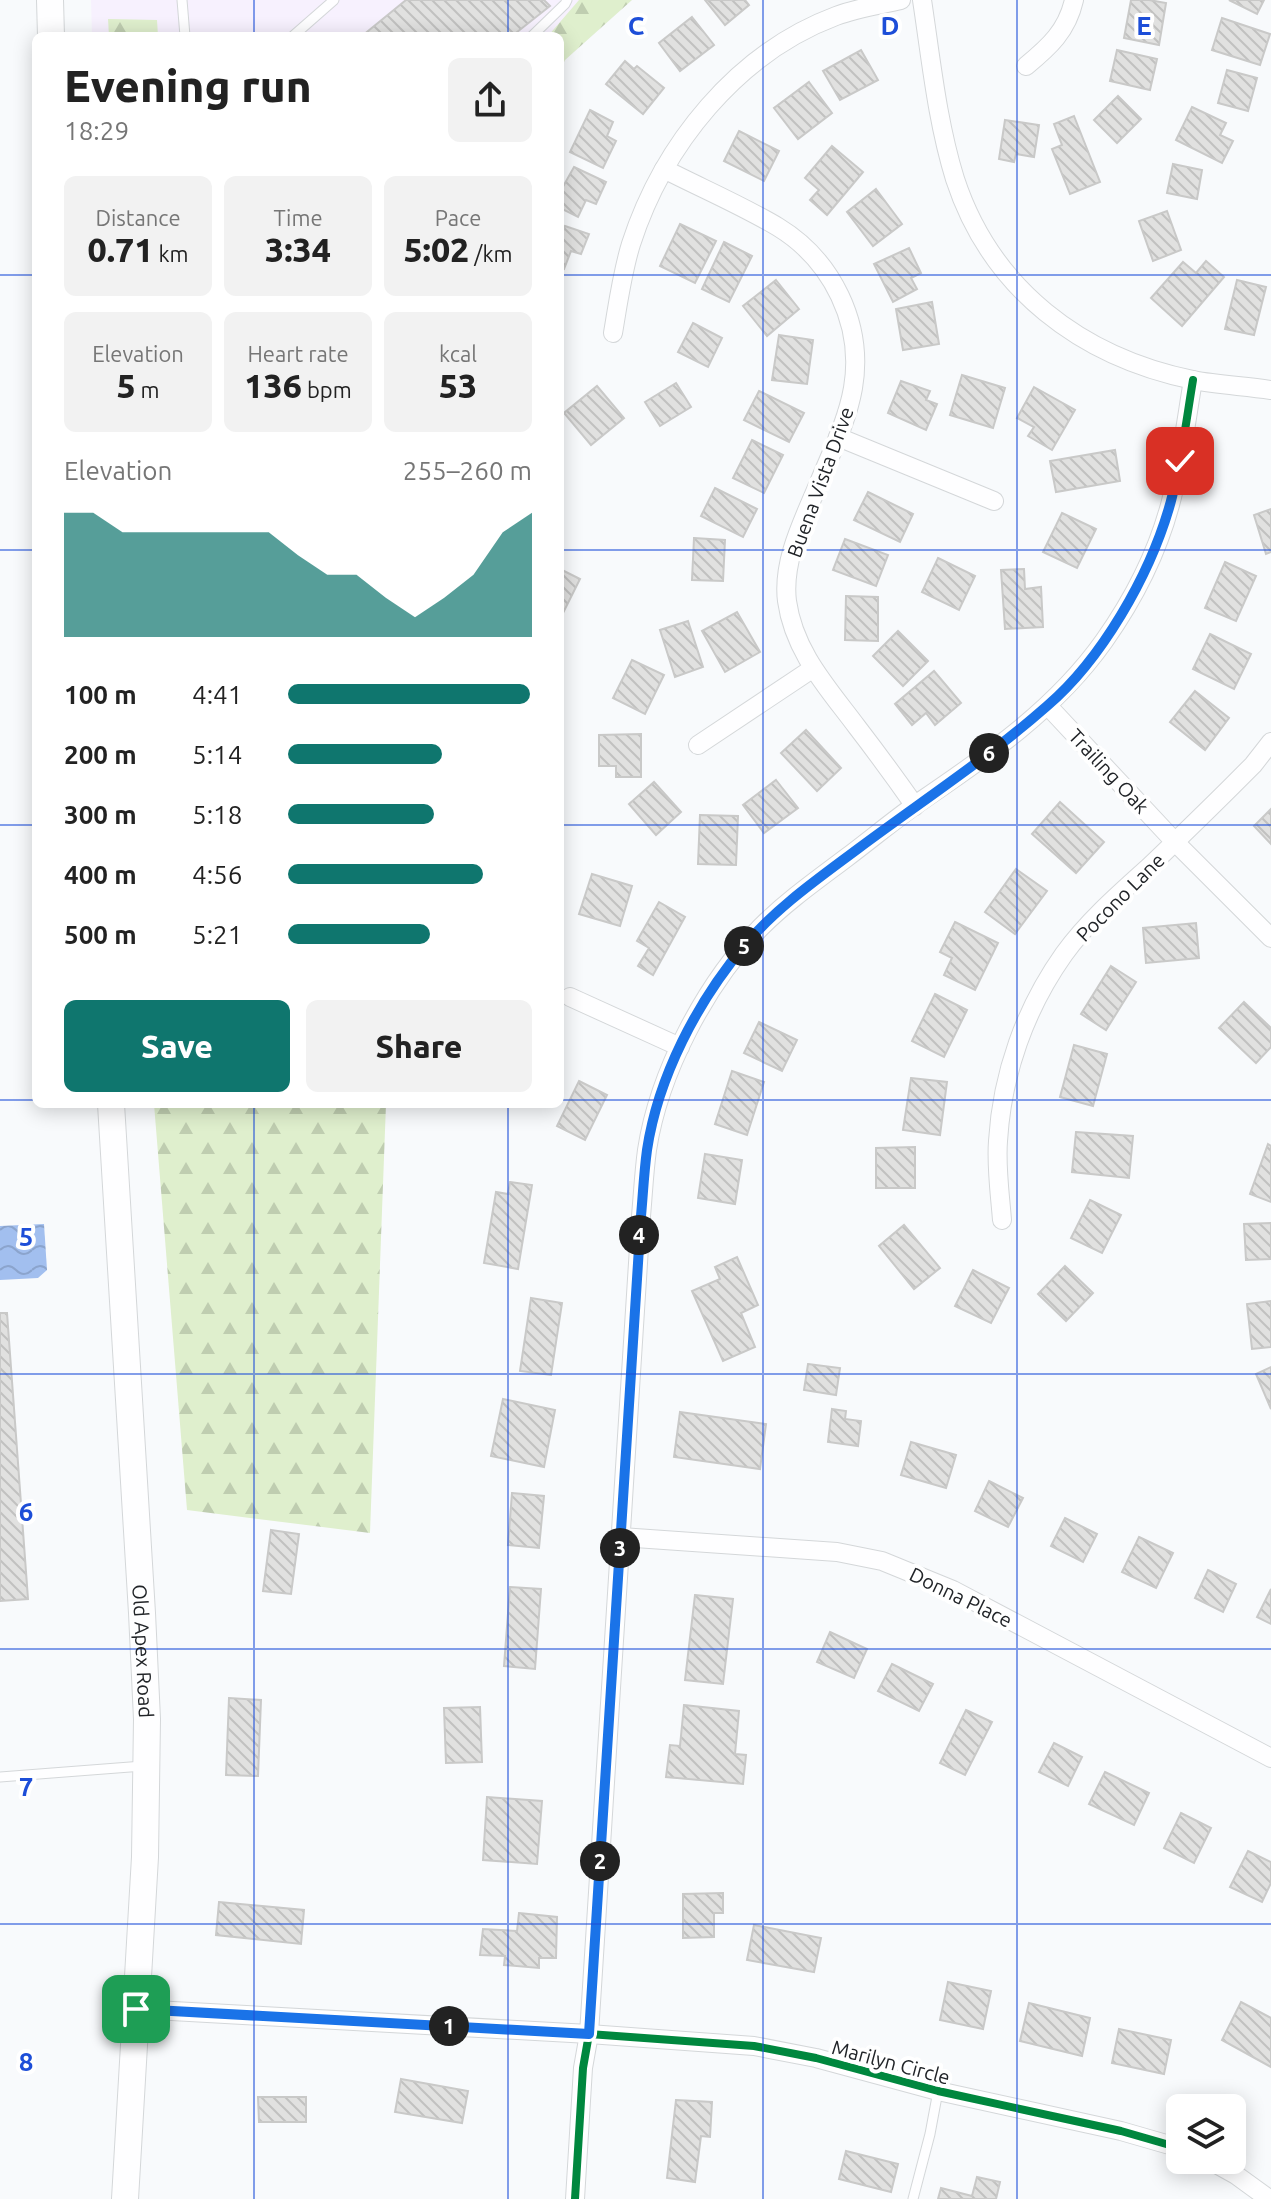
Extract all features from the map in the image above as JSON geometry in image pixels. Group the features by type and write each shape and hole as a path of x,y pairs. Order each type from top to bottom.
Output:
{"main road":[{"path":"50,0 51,32"},
{"name":"Old Apex Road","path":"111,1108 147,1719 145,1857 125,2199"}],"street":[{"path":"613,333 631,245 645,207 686,134 710,105 758,61 805,31 837,16 901,0"},
{"path":"922,0 945,142 952,167 971,218 993,257 1033,302 1074,334 1104,351 1147,367 1193,380 1271,390"},
{"path":"1026,66 1053,43 1071,14 1074,0"},
{"name":"Buena Vista Drive","path":"664,169 778,227 815,257 841,297 855,345 852,389 838,437 791,557 787,600 797,636 812,669 915,806"},
{"path":"575,2199 583,2068 589,2034 640,1231 647,1149 664,1087 680,1047 700,1010 722,975 761,927 793,897 973,766 1048,706 1104,641 1135,592 1155,550 1170,507 1193,380"},
{"path":"838,437 994,501"},
{"path":"698,745 812,669"},
{"name":"Trailing Oak","path":"1048,706 1175,842 1271,938"},
{"name":"Pocono Lane","path":"1002,1220 998,1144 1001,1104 1023,1028 1040,991 1065,953 1096,915 1253,765 1271,742"},
{"path":"570,997 680,1047"},
{"name":"Donna Place","path":"621,1537 837,1552 882,1561 953,1590 1271,1758"},
{"name":"Marilyn Circle","path":"136,2009 672,2039 782,2051 1166,2144"},
{"path":"1234,2174 1269,2199"}],"lane":[{"path":"182,0 185,32"},
{"path":"298,32 334,0"},
{"path":"536,32 567,0"},
{"path":"0,1777 146,1766"},
{"path":"913,2199 938,2091"}],"shaded area":[{"path":"91,0 632,0 564,62 564,32 92,32"}],"green space":[{"path":"579,0 632,0 564,62 564,32 551,32"},
{"path":"108,19 157,20 158,32 109,32"},
{"path":"154,1108 386,1108 370,1533 187,1510"}],"water":[{"path":"44,1224 47,1270 38,1278 0,1280 0,1226"}],"building":[{"path":"406,0 544,0 550,6 517,32 367,32"},
{"path":"705,0 745,0 749,5 725,25"},
{"path":"1131,0 1166,3 1159,45 1124,38"},
{"path":"1229,0 1264,0 1257,14"},
{"path":"692,17 714,45 680,71 659,43"},
{"path":"1222,18 1270,34 1260,65 1212,50"},
{"path":"861,50 878,80 840,100 823,71"},
{"path":"1117,50 1157,59 1150,90 1110,81"},
{"path":"625,61 634,69 637,66 664,88 643,114 606,84"},
{"path":"1227,70 1257,78 1248,111 1218,103"},
{"path":"809,82 832,113 798,139 774,108"},
{"path":"1118,96 1141,119 1117,143 1094,120"},
{"path":"1192,107 1226,123 1220,135 1233,141 1222,163 1176,140"},
{"path":"590,110 613,122 607,136 616,141 603,168 570,152"},
{"path":"1074,116 1100,182 1070,194 1052,149 1062,145 1054,124"},
{"path":"1005,120 1039,125 1034,157 1016,154 1014,162 999,159"},
{"path":"739,131 779,151 764,181 724,161"},
{"path":"832,146 863,172 827,215 810,200 819,190 805,178"},
{"path":"1173,164 1202,170 1197,199 1167,193"},
{"path":"574,167 606,182 596,204 586,200 578,217 564,210 564,185"},
{"path":"876,189 902,224 873,246 847,212"},
{"path":"1167,211 1181,250 1153,261 1139,221"},
{"path":"680,224 716,241 695,283 660,266"},
{"path":"565,226 589,234 581,254 571,251 564,269"},
{"path":"724,242 752,256 729,302 702,289"},
{"path":"909,248 921,273 911,278 917,289 893,302 874,264"},
{"path":"1206,261 1224,277 1182,326 1151,298 1183,262 1196,273"},
{"path":"776,280 799,309 767,336 743,306"},
{"path":"1237,280 1266,287 1254,335 1225,329"},
{"path":"932,302 939,344 903,350 896,309"},
{"path":"693,323 722,338 708,367 678,352"},
{"path":"779,335 813,340 807,384 772,380"},
{"path":"962,375 1005,388 993,428 950,415"},
{"path":"901,381 930,391 926,400 937,404 926,430 888,413"},
{"path":"676,383 691,407 660,426 645,402"},
{"path":"597,386 624,418 591,445 564,413"},
{"path":"1034,387 1075,410 1052,450 1028,436 1034,427 1017,418"},
{"path":"759,391 804,413 789,442 744,420"},
{"path":"752,440 783,455 764,493 733,478"},
{"path":"1115,450 1120,481 1056,492 1050,461"},
{"path":"715,488 757,509 743,537 701,516"},
{"path":"868,492 913,514 900,542 854,520"},
{"path":"1271,509 1271,552 1266,554 1254,515"},
{"path":"1062,513 1096,529 1077,568 1043,552"},
{"path":"694,538 725,540 723,581 692,580"},
{"path":"845,539 888,555 876,586 833,570"},
{"path":"938,558 975,576 959,610 922,592"},
{"path":"1225,562 1256,576 1236,621 1205,608"},
{"path":"1024,569 1025,589 1041,587 1043,627 1005,629 1001,570"},
{"path":"564,571 580,579 564,611"},
{"path":"846,596 878,597 878,641 845,640"},
{"path":"737,612 760,652 725,672 702,631"},
{"path":"688,621 703,667 675,677 660,630"},
{"path":"898,631 928,661 903,686 873,656"},
{"path":"1210,634 1251,654 1234,689 1193,669"},
{"path":"632,660 664,675 645,714 613,698"},
{"path":"934,671 961,703 935,725 926,713 912,725 895,704"},
{"path":"1195,691 1229,718 1205,750 1170,722"},
{"path":"806,730 841,768 817,791 781,753"},
{"path":"641,734 641,777 616,777 616,766 599,766 599,735"},
{"path":"776,780 798,808 764,833 743,805"},
{"path":"654,782 681,812 656,835 629,804"},
{"path":"1060,802 1104,842 1076,873 1032,834"},
{"path":"1271,809 1271,844 1254,826"},
{"path":"700,815 738,816 736,865 698,864"},
{"path":"1016,869 1047,891 1015,934 985,912"},
{"path":"592,874 632,886 620,926 579,914"},
{"path":"659,902 685,917 653,975 638,966 649,948 637,941"},
{"path":"955,922 998,943 975,990 944,975 952,958 940,952"},
{"path":"1196,923 1199,958 1146,963 1143,928"},
{"path":"1111,966 1136,982 1106,1030 1081,1014"},
{"path":"935,994 967,1010 944,1057 912,1041"},
{"path":"1244,1002 1271,1028 1271,1047 1256,1063 1219,1028"},
{"path":"759,1022 797,1040 782,1071 744,1053"},
{"path":"1074,1045 1107,1054 1093,1106 1060,1097"},
{"path":"732,1071 764,1082 747,1135 715,1124"},
{"path":"911,1078 947,1082 940,1135 903,1130"},
{"path":"579,1081 607,1095 585,1140 557,1126"},
{"path":"1076,1132 1133,1136 1129,1178 1072,1172"},
{"path":"1268,1144 1271,1146 1271,1202 1250,1194"},
{"path":"915,1147 915,1188 876,1188 876,1148"},
{"path":"705,1154 742,1160 735,1204 698,1198"},
{"path":"510,1182 532,1185 518,1269 484,1263 496,1192 508,1194"},
{"path":"1090,1200 1121,1215 1102,1253 1071,1238"},
{"path":"1271,1223 1271,1259 1246,1260 1244,1224"},
{"path":"904,1225 940,1268 914,1289 879,1246"},
{"path":"737,1257 758,1305 741,1313 755,1347 723,1361 692,1291 720,1279 715,1267"},
{"path":"1065,1266 1093,1293 1066,1321 1038,1294"},
{"path":"973,1270 1009,1288 991,1323 955,1306"},
{"path":"531,1298 562,1303 551,1375 520,1371"},
{"path":"1271,1301 1271,1347 1252,1349 1247,1304"},
{"path":"0,1313 7,1313 28,1599 0,1601"},
{"path":"808,1364 840,1368 836,1395 804,1390"},
{"path":"1271,1367 1271,1409 1256,1374"},
{"path":"503,1399 555,1410 544,1467 491,1456"},
{"path":"832,1409 846,1411 845,1419 861,1421 858,1446 828,1442"},
{"path":"680,1412 766,1424 760,1469 674,1457"},
{"path":"911,1442 956,1455 946,1488 901,1475"},
{"path":"989,1481 1023,1498 1008,1527 975,1511"},
{"path":"512,1493 544,1496 539,1548 508,1545"},
{"path":"1065,1518 1097,1534 1083,1562 1051,1546"},
{"path":"271,1530 299,1534 291,1594 263,1591"},
{"path":"1139,1537 1173,1553 1156,1588 1122,1572"},
{"path":"1208,1570 1236,1584 1223,1612 1195,1598"},
{"path":"510,1587 541,1589 535,1669 504,1666"},
{"path":"1271,1589 1271,1624 1257,1617"},
{"path":"695,1595 733,1599 723,1684 685,1680"},
{"path":"830,1632 867,1649 854,1678 817,1662"},
{"path":"892,1664 933,1684 919,1711 878,1691"},
{"path":"229,1698 261,1700 258,1776 226,1775"},
{"path":"684,1705 739,1711 735,1754 746,1755 743,1784 666,1777 670,1745 680,1746"},
{"path":"480,1707 482,1762 446,1763 444,1708"},
{"path":"966,1710 992,1722 965,1775 940,1763"},
{"path":"1054,1743 1082,1757 1068,1786 1039,1772"},
{"path":"1105,1772 1149,1793 1134,1825 1089,1804"},
{"path":"487,1797 542,1801 537,1864 483,1860"},
{"path":"1181,1813 1211,1828 1194,1863 1164,1848"},
{"path":"1248,1851 1271,1862 1271,1883 1262,1902 1230,1887"},
{"path":"723,1893 723,1913 714,1913 714,1937 683,1938 683,1894"},
{"path":"219,1902 304,1910 301,1944 216,1935"},
{"path":"519,1913 557,1917 556,1958 539,1958 539,1968 504,1965 505,1956 480,1955 483,1929 517,1931"},
{"path":"754,1925 821,1938 814,1972 747,1960"},
{"path":"948,1982 991,1991 983,2029 940,2020"},
{"path":"1241,2002 1271,2018 1271,2067 1222,2040"},
{"path":"1029,2003 1090,2018 1082,2056 1020,2041"},
{"path":"1119,2029 1171,2040 1164,2074 1112,2063"},
{"path":"401,2079 468,2091 462,2123 395,2112"},
{"path":"258,2097 306,2097 306,2122 259,2122"},
{"path":"676,2100 712,2102 710,2137 701,2136 695,2182 667,2178"},
{"path":"846,2151 898,2164 891,2192 839,2179"},
{"path":"977,2177 1000,2182 996,2199 938,2199 941,2188 972,2196"}],"cycle path":[{"path":"575,2199 583,2068 589,2034 641,1216 647,1150 662,1090 704,1002 722,974 761,927 802,891 1042,710 1085,666 1104,641 1143,576 1165,523 1193,380"},
{"path":"136,2009 754,2046 816,2058 938,2091 1121,2131 1166,2144"}],"route":[{"path":"136,2009 589,2034 641,1216 647,1149 664,1087 680,1047 700,1010 722,975 761,927 793,897 973,766 1048,706 1077,675 1104,641 1135,592 1155,550 1170,507 1180,461"}]}
